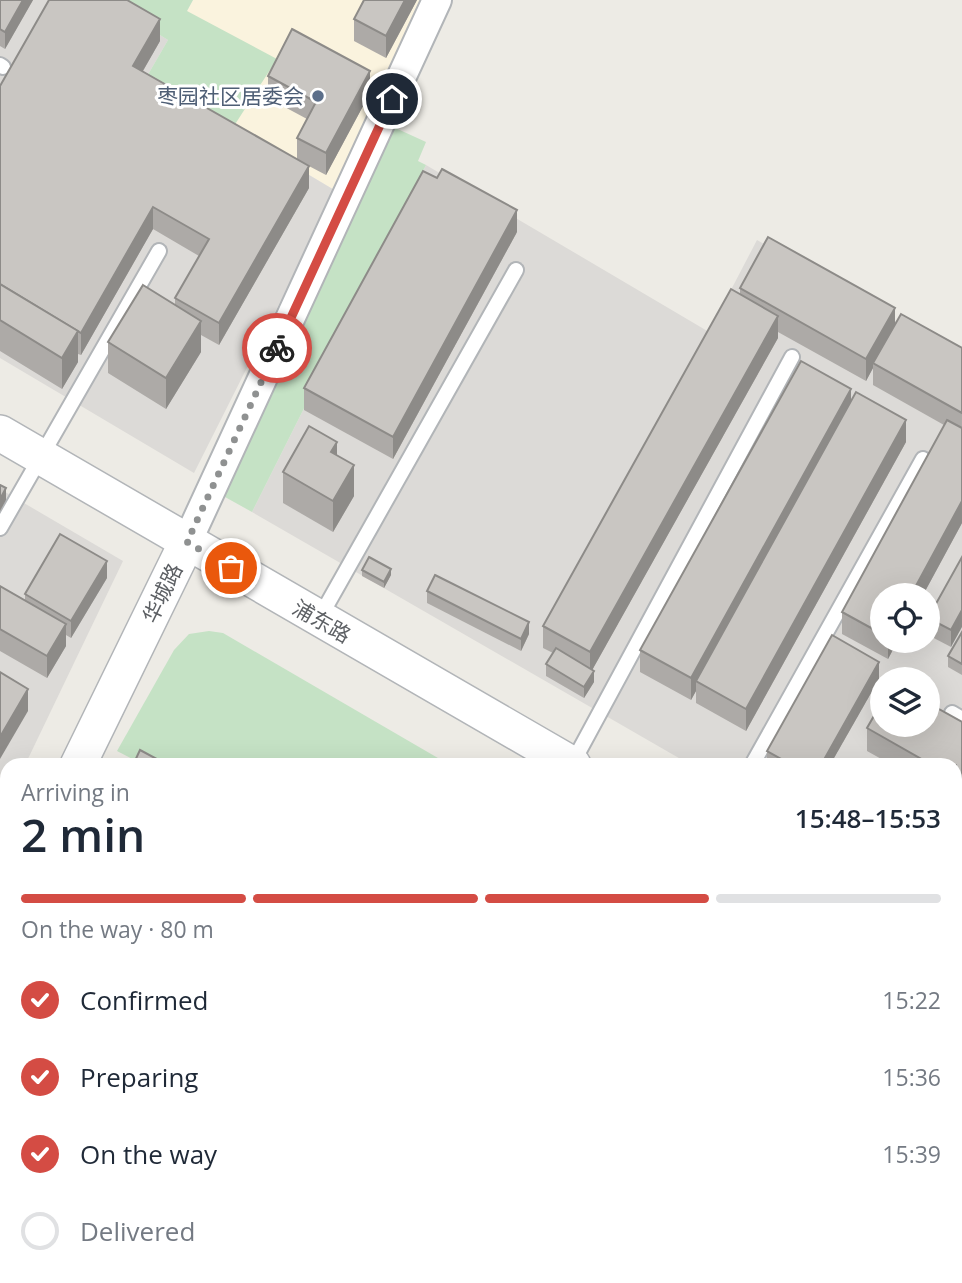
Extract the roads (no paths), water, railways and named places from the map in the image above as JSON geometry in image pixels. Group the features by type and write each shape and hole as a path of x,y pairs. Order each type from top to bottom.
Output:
{"street":[{"name":"华城路","path":"81,758 187,542 438,0"},
{"name":"浦东路","path":"0,433 562,758"}],"lane":[{"path":"0,528 159,251"},
{"path":"319,619 516,270"},
{"path":"576,758 792,357"},
{"path":"756,758 923,459"}],"place":[{"name":"枣园社区居委会","path":"318,96"}]}
